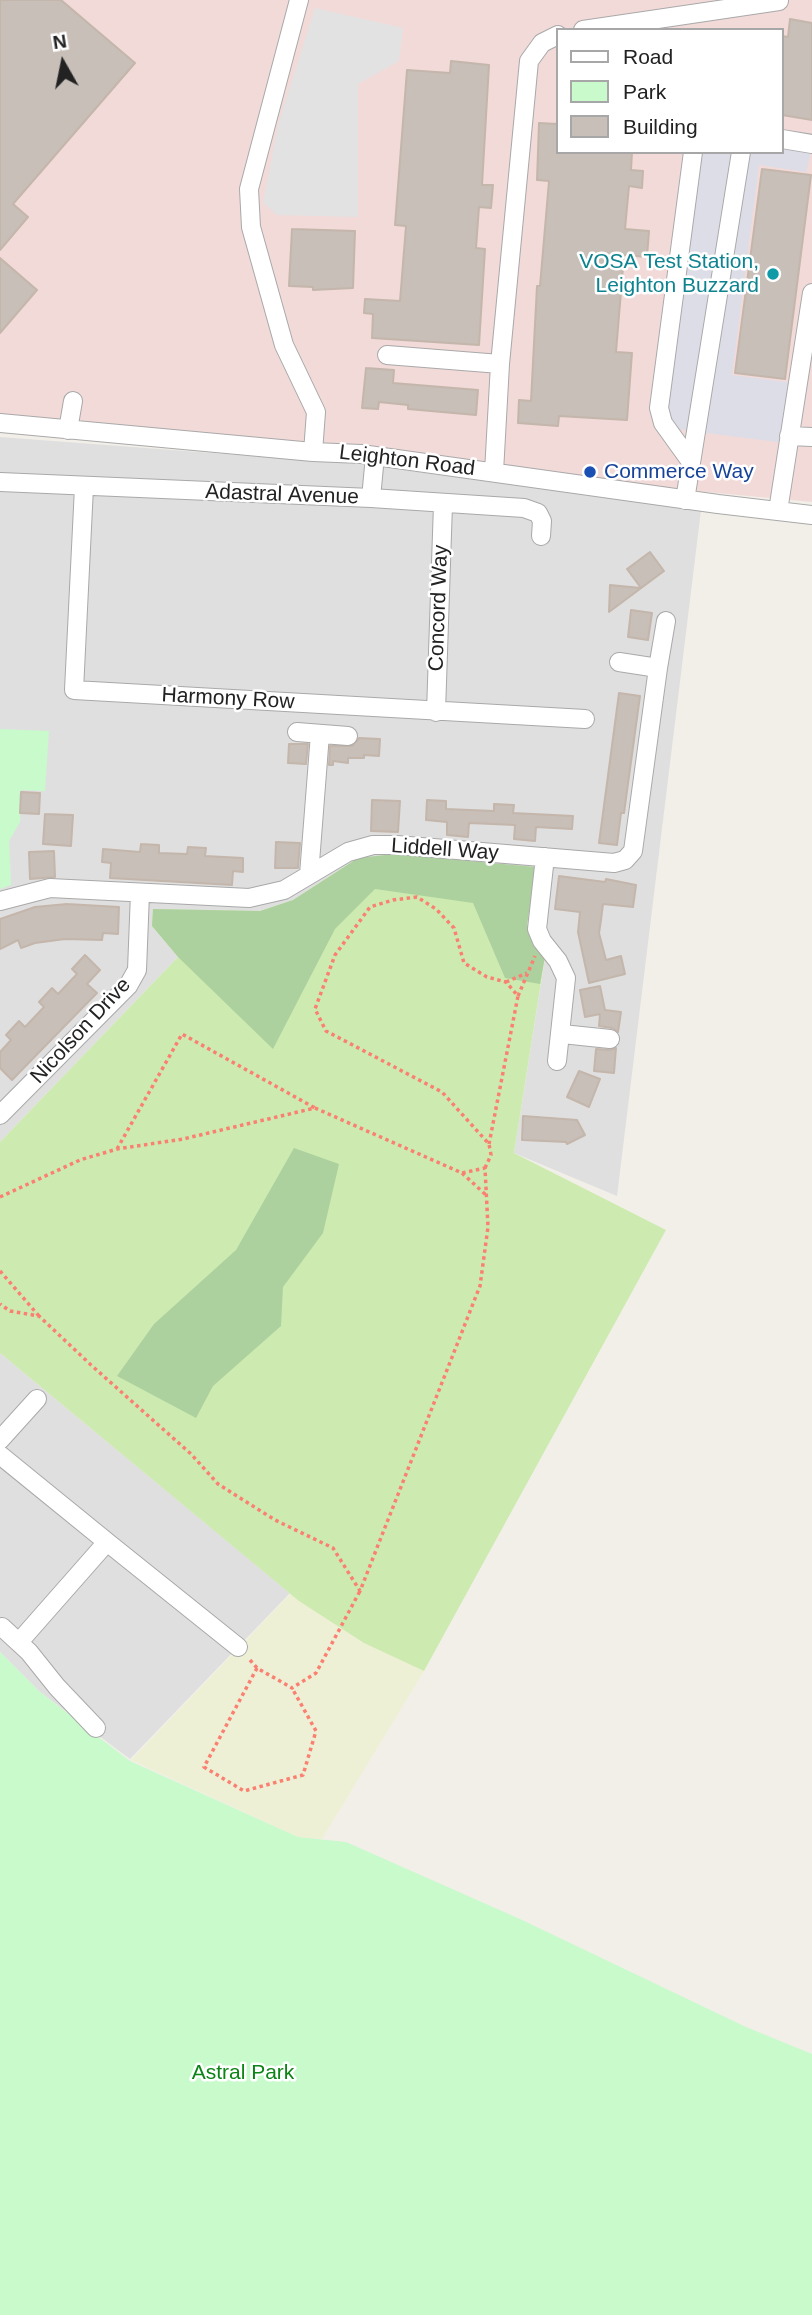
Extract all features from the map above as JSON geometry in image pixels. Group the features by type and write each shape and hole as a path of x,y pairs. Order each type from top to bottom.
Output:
{"street":[{"path":"299,0 249,189 251,227 284,345 316,412 313,452"},
{"path":"597,28 779,1"},
{"path":"494,472 500,363 529,61 542,43 556,36"},
{"path":"784,139 812,144"},
{"path":"691,462 663,423 659,408 693,154"},
{"path":"685,499 741,154"},
{"path":"778,511 812,293"},
{"path":"387,355 500,363"},
{"path":"68,430 73,401"},
{"name":"Leighton Road","path":"0,423 375,456 812,515"},
{"path":"789,436 812,437"},
{"path":"370,498 375,456"},
{"name":"Adastral Avenue","path":"0,482 370,498 531,509 538,513 542,521 541,536"},
{"name":"Harmony Row","path":"84,487 74,690 585,719"},
{"name":"Concord Way","path":"436,712 443,504"},
{"name":"Liddell Way","path":"0,901 50,888 249,898 284,890 348,852 373,845 614,863 625,860 633,851 666,621"},
{"path":"620,662 658,668"},
{"path":"297,732 348,736"},
{"path":"309,875 320,734"},
{"path":"545,857 537,929 542,942 558,961 566,978 557,1061"},
{"name":"Nicolson Drive","path":"0,1115 128,986 138,970 139,893"},
{"path":"562,1034 610,1040"},
{"path":"0,1440 37,1399"},
{"path":"0,1455 239,1647"},
{"path":"19,1642 107,1542"},
{"path":"2,1627 19,1642 96,1728"}],"path":[{"path":"489,1144 442,1092 326,1031 316,1009 335,955 370,908 393,900 417,897 436,909 454,928 464,963 487,977 506,982 519,996"},
{"path":"292,1688 316,1674 360,1591 480,1286 488,1227 485,1168 491,1155 489,1144 519,996 542,942"},
{"path":"506,982 528,973"},
{"path":"117,1149 182,1034 315,1108 462,1173 487,1196"},
{"path":"0,1197 80,1160 117,1149 183,1139 315,1108"},
{"path":"462,1173 485,1168"},
{"path":"0,1270 39,1316 191,1454 218,1484 275,1520 333,1548 360,1591"},
{"path":"0,1304 10,1311 39,1316"},
{"path":"239,1647 257,1668 292,1688 316,1731 303,1775 244,1791 204,1767 257,1668"}],"shaded area":[{"path":"0,0 812,0 812,502 315,455 0,429"},
{"path":"315,8 403,28 399,61 358,84 358,217 277,215 263,203 278,125"},
{"path":"784,133 811,152 806,172 759,165 732,375 794,383 785,443 667,428 661,415 697,154 784,154"},
{"path":"0,437 358,464 701,510 617,1196 514,1153 545,958 527,925 536,867 358,858 293,900 260,911 218,912 152,926 178,957 0,1142"},
{"path":"0,1353 290,1593 130,1759 40,1692 0,1652"}],"green space":[{"path":"0,729 49,731 45,791 21,790 20,822 9,841 11,885 0,889"},
{"path":"393,854 536,867 527,925 545,957 540,984 505,978 473,903 375,889 335,929 273,1049 178,957 152,926 153,909 260,911 293,900 358,858"},
{"path":"358,858 536,867 527,925 545,957 514,1153 666,1230 424,1671 364,1643 299,1601 0,1353 0,1142 178,957 152,926 153,909 260,911 293,900"},
{"path":"294,1148 339,1164 323,1233 283,1287 281,1326 213,1386 196,1418 117,1376 154,1324 236,1250"},
{"path":"292,1592 355,1634 424,1671 322,1839 298,1837 131,1760"},
{"name":"Astral Park","path":"0,1652 40,1692 130,1761 298,1837 346,1842 520,1919 746,2027 812,2054 812,2315 0,2315"}],"building":[{"path":"0,0 61,0 135,63 13,204 28,217 0,250"},
{"path":"790,19 812,23 812,120 784,115 784,36 788,37"},
{"path":"451,61 489,65 482,185 493,185 491,208 479,207 476,248 485,249 479,345 372,338 373,314 364,313 365,299 400,301 406,226 395,225 407,70 450,73"},
{"path":"539,123 556,124 556,154 632,154 631,170 643,171 642,188 629,186 625,229 649,231 647,257 624,255 616,352 632,353 627,420 559,416 558,426 518,423 519,400 531,401 537,286 540,286 549,181 537,180"},
{"name":"VOSA Test Station, Leighton Buzzard","path":"762,169 811,175 785,379 735,373"},
{"path":"292,229 355,231 353,288 313,290 313,287 289,286"},
{"path":"0,258 37,290 0,333"},
{"path":"366,368 394,370 393,383 478,390 476,415 408,409 408,405 379,402 378,409 362,408"},
{"path":"650,552 664,571 609,612 610,585 641,588 627,569"},
{"path":"631,610 652,613 648,640 628,637"},
{"path":"619,693 640,696 617,845 599,843"},
{"path":"359,738 380,739 379,756 364,755 364,758 348,758 348,763 333,761 333,765 329,765 330,746 352,746"},
{"path":"289,744 308,744 306,764 288,763"},
{"path":"21,792 40,793 39,814 20,813"},
{"path":"372,800 400,801 398,832 371,831"},
{"path":"427,800 446,801 446,809 494,811 494,804 514,805 513,813 573,816 572,829 536,827 535,841 514,839 515,825 469,823 468,837 447,835 447,822 426,820"},
{"path":"45,814 73,815 71,846 43,844"},
{"path":"276,842 300,843 298,868 275,868"},
{"path":"141,844 159,845 159,853 187,854 188,847 206,848 205,856 243,858 243,872 233,871 232,885 110,878 111,863 102,862 103,849 140,852"},
{"path":"54,851 55,877 30,879 29,852"},
{"path":"559,876 605,882 606,879 636,885 633,907 603,904 599,933 606,960 621,956 625,974 589,983 578,932 580,912 555,909"},
{"path":"67,904 119,907 118,934 103,933 102,940 65,939 21,948 18,940 0,949 0,919 35,907"},
{"path":"85,955 100,970 87,984 97,993 12,1080 0,1068 0,1052 11,1040 6,1035 19,1021 25,1027 44,1007 39,1002 52,988 58,994 77,974 72,969"},
{"path":"600,986 605,1010 621,1012 618,1032 599,1026 600,1014 585,1017 580,990"},
{"path":"616,1048 614,1073 594,1071 596,1049"},
{"path":"579,1071 600,1079 589,1107 567,1097"},
{"path":"523,1116 577,1120 585,1135 567,1144 522,1140"}],"place":[{"name":"VOSA Test Station, Leighton Buzzard","path":"773,274"},
{"name":"Commerce Way","path":"590,472"}]}
